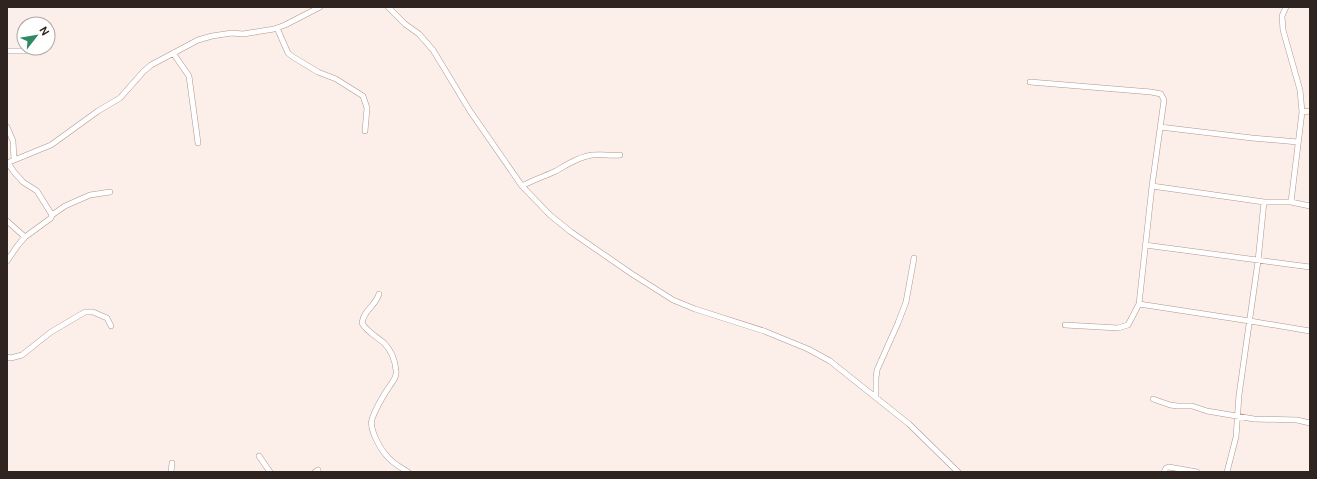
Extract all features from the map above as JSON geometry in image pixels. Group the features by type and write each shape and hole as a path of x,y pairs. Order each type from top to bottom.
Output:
{"street":[{"path":"52,215 37,191 23,182 8,163 14,159 51,145 98,111 120,98 151,65 198,40 212,36 232,33 243,34 277,28 320,7"},
{"path":"388,7 405,24 419,34 433,50 470,110 522,186 550,215 571,232 673,300 695,309 764,331 808,349 830,361 858,385 876,397 909,424 958,472"},
{"path":"1285,8 1282,16 1283,30 1300,90 1302,112 1291,202"},
{"path":"277,28 288,53 318,72 336,80 362,96 367,108 365,131"},
{"path":"173,53 188,76 198,143"},
{"path":"1030,82 1151,92 1161,94 1164,100 1138,304 1128,325 1118,328 1065,325"},
{"path":"1302,112 1310,111"},
{"path":"7,127 13,141 14,159"},
{"path":"1160,127 1298,142"},
{"path":"522,186 556,171 572,161 586,156 597,154 606,156 620,155"},
{"path":"1152,186 1264,202 1291,202 1310,206"},
{"path":"7,261 25,237 65,206 90,196 110,192"},
{"path":"1227,472 1236,437 1239,395 1258,261 1264,202"},
{"path":"7,221 25,237"},
{"path":"1145,245 1310,267"},
{"path":"876,397 877,370 906,302 914,258"},
{"path":"379,294 377,301 363,315 362,323 371,334 384,343 389,349 393,356 397,372 395,379 389,386 372,420 374,434 386,455 395,464 408,472"},
{"path":"1138,304 1250,320 1310,331"},
{"path":"7,357 11,358 22,356 51,332 85,312 93,312 106,318 111,326"},
{"path":"1153,399 1174,406 1192,406 1207,411 1254,419 1297,420 1310,423"},
{"path":"259,456 270,472"},
{"path":"171,472 172,462"},
{"path":"1164,472 1166,468 1169,467 1197,472"}]}
